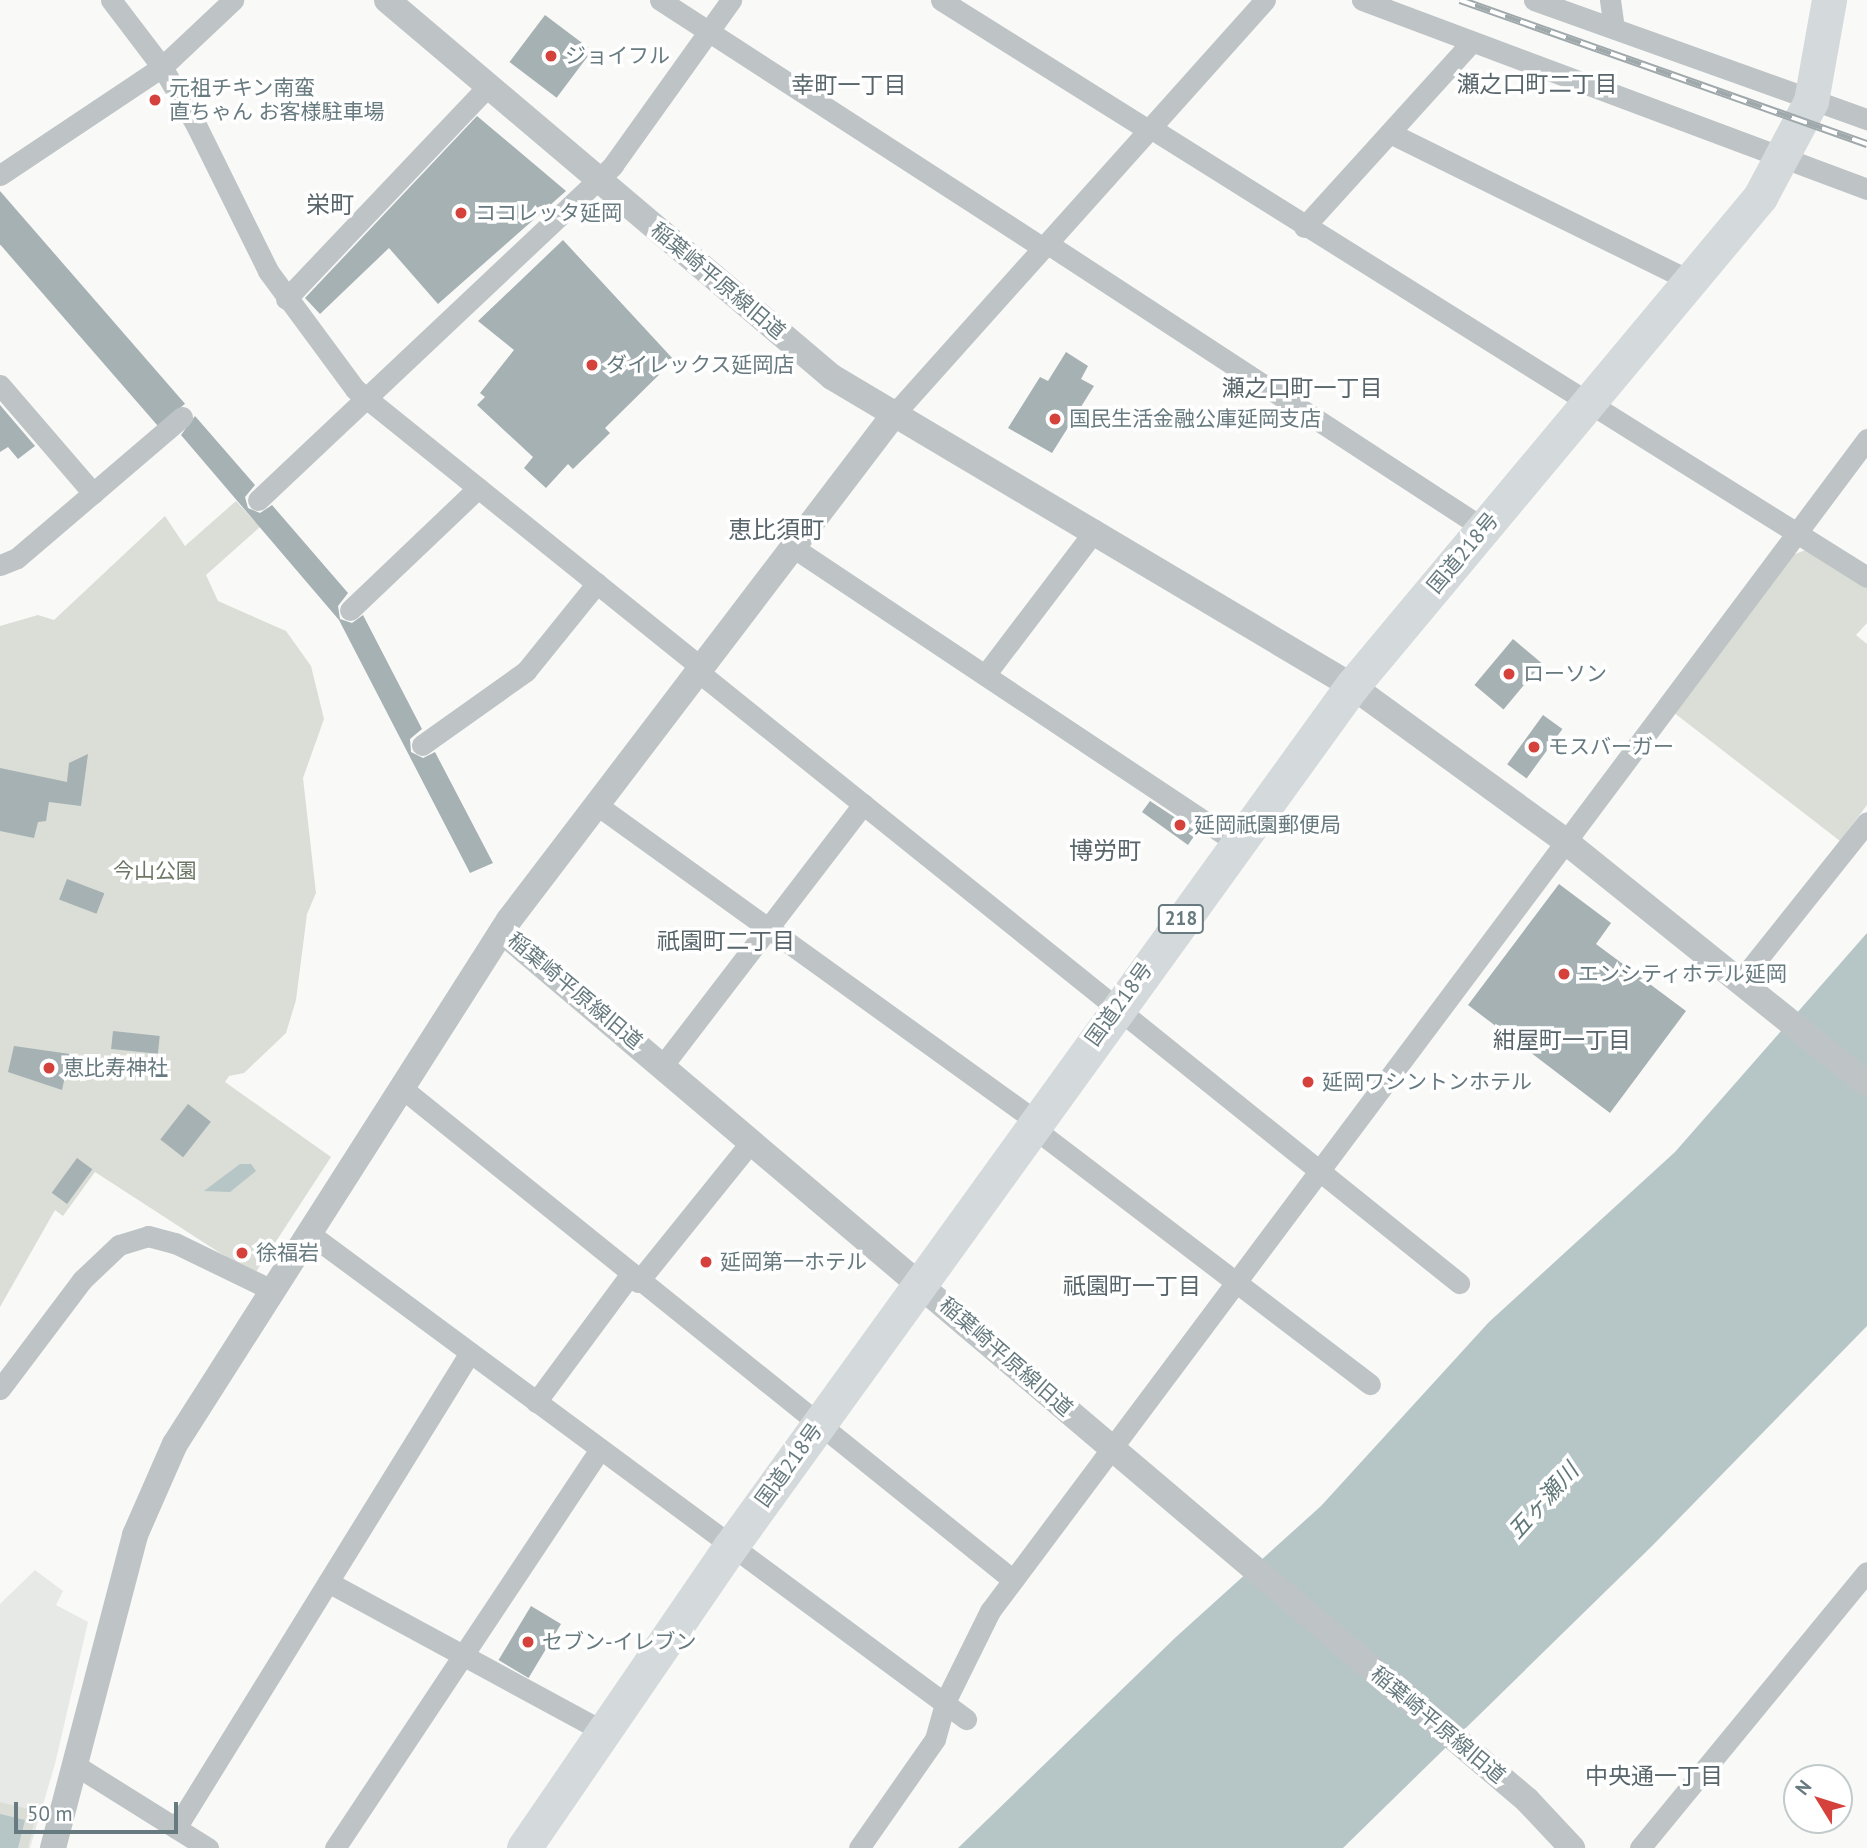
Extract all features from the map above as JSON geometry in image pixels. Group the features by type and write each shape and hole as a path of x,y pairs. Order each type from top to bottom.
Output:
{"highway":[{"name":"国道218号","path":"524,1848 731,1546 1033,1123 1352,686 1760,197 1785,157 1811,101 1829,0"}],"street":[{"path":"111,0 162,67 286,299 366,398 597,583 1116,1009 1321,1170 1459,1283"},
{"path":"0,175 162,67 233,0"},
{"name":"稲葉崎平原線旧道","path":"387,0 832,377 895,412 698,668 502,931 920,1282 1236,1558 1527,1800 1572,1848"},
{"path":"660,0 1483,528"},
{"path":"258,500 613,165 731,0"},
{"path":"941,0 1867,576"},
{"path":"1265,0 895,412 1352,686 1565,841 1867,1084"},
{"path":"1362,0 1867,189"},
{"path":"1534,0 1867,119"},
{"path":"1610,0 1614,28"},
{"path":"1304,227 1471,43"},
{"path":"286,299 488,86"},
{"path":"1390,133 1691,281"},
{"path":"0,385 93,493"},
{"path":"0,565 17,558 182,417"},
{"path":"859,1848 934,1739 946,1700 990,1611 1867,439"},
{"path":"350,610 478,488"},
{"path":"985,675 1095,530"},
{"path":"791,546 1237,843"},
{"path":"422,745 526,671 597,583"},
{"path":"663,1065 863,804"},
{"path":"597,805 769,926 1033,1123 1370,1384"},
{"path":"1745,984 1867,822"},
{"path":"54,1848 135,1535 153,1487 175,1444 502,931"},
{"path":"403,1089 634,1278 1013,1580"},
{"path":"536,1402 634,1278 751,1142"},
{"path":"310,1234 731,1546 946,1700 966,1719"},
{"path":"0,1389 82,1280 119,1245 148,1236 176,1243 274,1291"},
{"path":"176,1828 470,1354"},
{"path":"335,1848 600,1449"},
{"path":"1640,1848 1859,1597 1867,1572"},
{"path":"328,1583 604,1732"},
{"path":"75,1765 208,1848"}],"shaded area":[{"path":"35,1570 63,1591 56,1605 88,1622 55,1764 30,1848 0,1848 0,1604"}],"green space":[{"name":"今山公園","path":"236,501 260,527 206,575 218,601 286,631 311,666 324,719 303,778 316,893 307,914 296,1000 286,1033 244,1073 229,1076 225,1082 331,1157 254,1275 95,1172 63,1216 55,1210 0,1307 0,626 38,615 54,620 165,516 185,546"},
{"path":"1811,548 1867,587 1867,623 1856,635 1867,644 1867,805 1840,841 1673,712 1787,557"},
{"path":"0,1802 37,1811 28,1848 0,1848"}],"water":[{"name":"五ヶ瀬川","path":"1867,933 1867,1326 1652,1546 1343,1848 958,1848 1176,1637 1321,1506 1489,1322 1675,1152"},
{"path":"240,1164 251,1164 256,1171 230,1192 204,1191"},
{"path":"0,1814 25,1820 18,1848 0,1848"}],"building":[{"name":"ジョイフル","path":"545,15 592,51 557,98 509,62"},
{"name":"ココレッタ延岡","path":"477,116 566,191 438,304 389,248 320,314 305,298"},
{"path":"0,191 185,404 159,427 0,244"},
{"name":"ダイレックス延岡店","path":"563,240 674,360 605,428 610,433 573,469 568,464 546,488 524,468 533,457 477,405 485,397 480,393 514,350 478,321"},
{"path":"1066,352 1088,366 1081,379 1094,386 1052,453 1008,428 1040,377 1048,381"},
{"path":"0,405 35,446 18,459 8,447 0,452"},
{"path":"195,416 255,485 245,497 248,508 260,513 272,505 348,593 338,606 340,619 352,623 363,615 422,729 410,739 411,752 423,758 435,752 493,863 470,873 339,620 181,435"},
{"name":"ローソン","path":"1513,639 1542,663 1504,709 1474,685"},
{"name":"モスバーガー","path":"1543,715 1562,729 1527,778 1507,764"},
{"path":"88,754 81,806 49,802 46,821 38,822 34,838 0,831 0,768 67,782 69,763"},
{"path":"1150,801 1197,832 1188,845 1142,812"},
{"path":"67,879 104,893 96,914 59,900"},
{"name":"エンシティホテル延岡","path":"1559,884 1611,923 1596,944 1686,1011 1610,1113 1468,1005"},
{"path":"113,1031 160,1036 158,1054 111,1049"},
{"name":"恵比寿神社","path":"14,1046 70,1054 62,1090 8,1072"},
{"path":"188,1104 211,1122 183,1157 160,1139"},
{"path":"77,1158 92,1169 67,1204 52,1193"},
{"name":"セブン-イレブン","path":"531,1606 561,1624 529,1678 499,1660"}],"railway":[{"path":"1460,0 1867,144"}],"place":[{"name":"ジョイフル","path":"551,56"},
{"name":"元祖チキン南蛮 直ちゃん お客様駐車場","path":"155,100"},
{"name":"ココレッタ延岡","path":"461,213"},
{"name":"ダイレックス延岡店","path":"592,365"},
{"name":"国民生活金融公庫延岡支店","path":"1055,419"},
{"name":"ローソン","path":"1509,674"},
{"name":"モスバーガー","path":"1534,747"},
{"name":"延岡祇園郵便局","path":"1180,825"},
{"name":"エンシティホテル延岡","path":"1564,974"},
{"name":"恵比寿神社","path":"49,1068"},
{"name":"延岡ワシントンホテル","path":"1308,1082"},
{"name":"徐福岩","path":"242,1253"},
{"name":"延岡第一ホテル","path":"706,1262"},
{"name":"セブン-イレブン","path":"528,1642"}],"district":[{"name":"瀬之口町二丁目","path":"1537,84"},
{"name":"幸町一丁目","path":"849,85"},
{"name":"栄町","path":"330,205"},
{"name":"瀬之口町一丁目","path":"1302,388"},
{"name":"恵比須町","path":"776,530"},
{"name":"博労町","path":"1105,851"},
{"name":"祇園町二丁目","path":"726,941"},
{"name":"紺屋町一丁目","path":"1562,1040"},
{"name":"祇園町一丁目","path":"1132,1286"},
{"name":"中央通一丁目","path":"1654,1776"}]}
